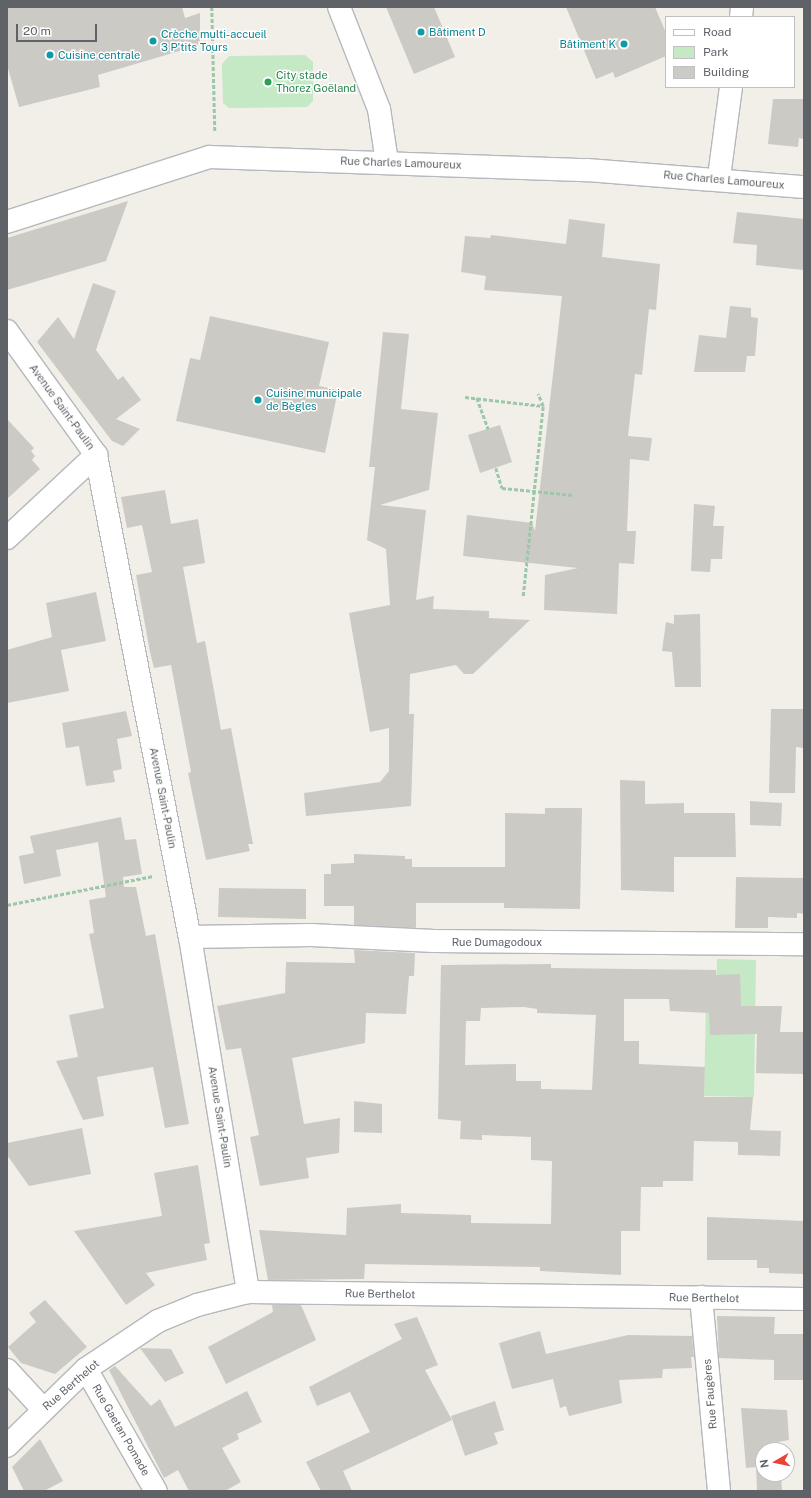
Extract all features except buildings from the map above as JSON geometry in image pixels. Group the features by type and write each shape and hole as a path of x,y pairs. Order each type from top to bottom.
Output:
{"street":[{"path":"339,7 379,109 387,162"},
{"path":"719,177 731,88"},
{"name":"Rue Charles Lamoureux","path":"7,222 215,157 387,162 719,177 804,186"},
{"name":"Avenue Saint-Paulin","path":"7,331 96,455 190,937 248,1292"},
{"path":"7,538 96,455"},
{"name":"Rue Dumagodoux","path":"190,937 311,935 434,941 804,944"},
{"name":"Rue Berthelot","path":"7,1446 43,1409 86,1369 158,1321 197,1305 248,1292 804,1298"},
{"name":"Rue Faugères","path":"700,1298 719,1491"},
{"name":"Rue Gaetan Pomade","path":"86,1369 156,1491"},
{"path":"7,1370 43,1409"}],"path":[{"path":"212,7 215,157"},
{"path":"523,596 543,406 538,394"},
{"path":"465,397 543,406"},
{"path":"477,398 488,429"},
{"path":"496,468 502,488 573,495"},
{"path":"7,905 178,871"}],"green space":[{"name":"City stade Thorez Goëland","path":"305,55 313,62 313,101 307,107 229,108 223,103 222,64 229,56"},
{"path":"717,959 756,960 754,1097 704,1096 706,1001 716,1001"}],"place":[{"name":"Bâtiment D","path":"421,32"},
{"name":"Crèche multi-accueil 3 P'tits Tours","path":"153,41"},
{"name":"Bâtiment K","path":"624,44"},
{"name":"Cuisine centrale","path":"50,55"},
{"name":"City stade Thorez Goëland","path":"268,82"},
{"name":"Cuisine municipale de Bègles","path":"258,400"}]}
